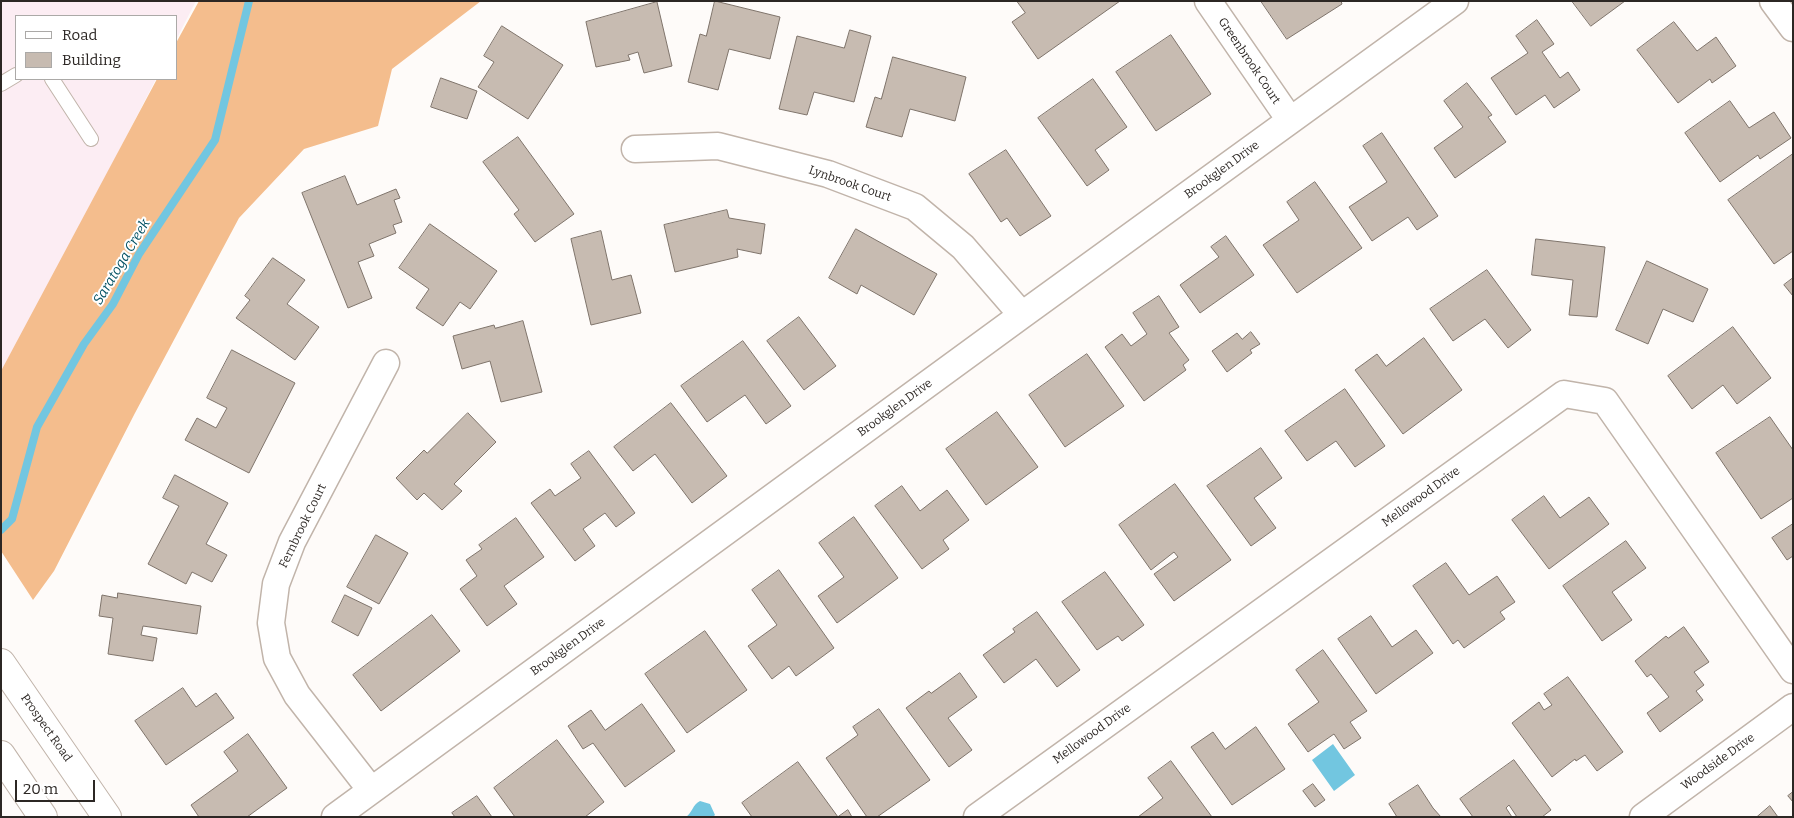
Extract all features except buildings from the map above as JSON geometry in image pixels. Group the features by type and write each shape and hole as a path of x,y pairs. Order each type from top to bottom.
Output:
{"main road":[{"name":"Prospect Road","path":"1,663 107,817"},
{"path":"1,755 43,817"}],"street":[{"name":"Greenbrook Court","path":"1208,1 1290,120"},
{"name":"Brookglen Drive","path":"336,817 1455,1"},
{"path":"1773,1 1793,28"},
{"name":"Lynbrook Court","path":"635,149 718,146 828,174 915,207 963,247 1022,315"},
{"name":"Fernbrook Court","path":"371,790 297,695 277,658 271,623 276,584 292,542 386,363"},
{"name":"Mellowood Drive","path":"977,817 1564,394 1605,401 1793,670"},
{"name":"Woodside Drive","path":"1643,817 1793,707"}],"lane":[{"path":"1,84 15,76"},
{"path":"53,80 91,139"}],"shaded area":[{"path":"1,1 196,1 178,36 178,15 15,15 15,80 155,80 1,380"},
{"path":"199,1 481,1 392,69 378,126 304,149 239,218 135,413 54,571 33,600 1,551 1,371 156,80 178,80 178,39"}],"water":[{"path":"1333,744 1355,775 1334,791 1312,760"},
{"path":"700,801 710,804 715,815 713,817 686,817 696,804"}],"waterway":[{"name":"Saratoga Creek","path":"1,530 12,519 37,427 84,344 113,304 139,254 215,140 249,1"}]}
